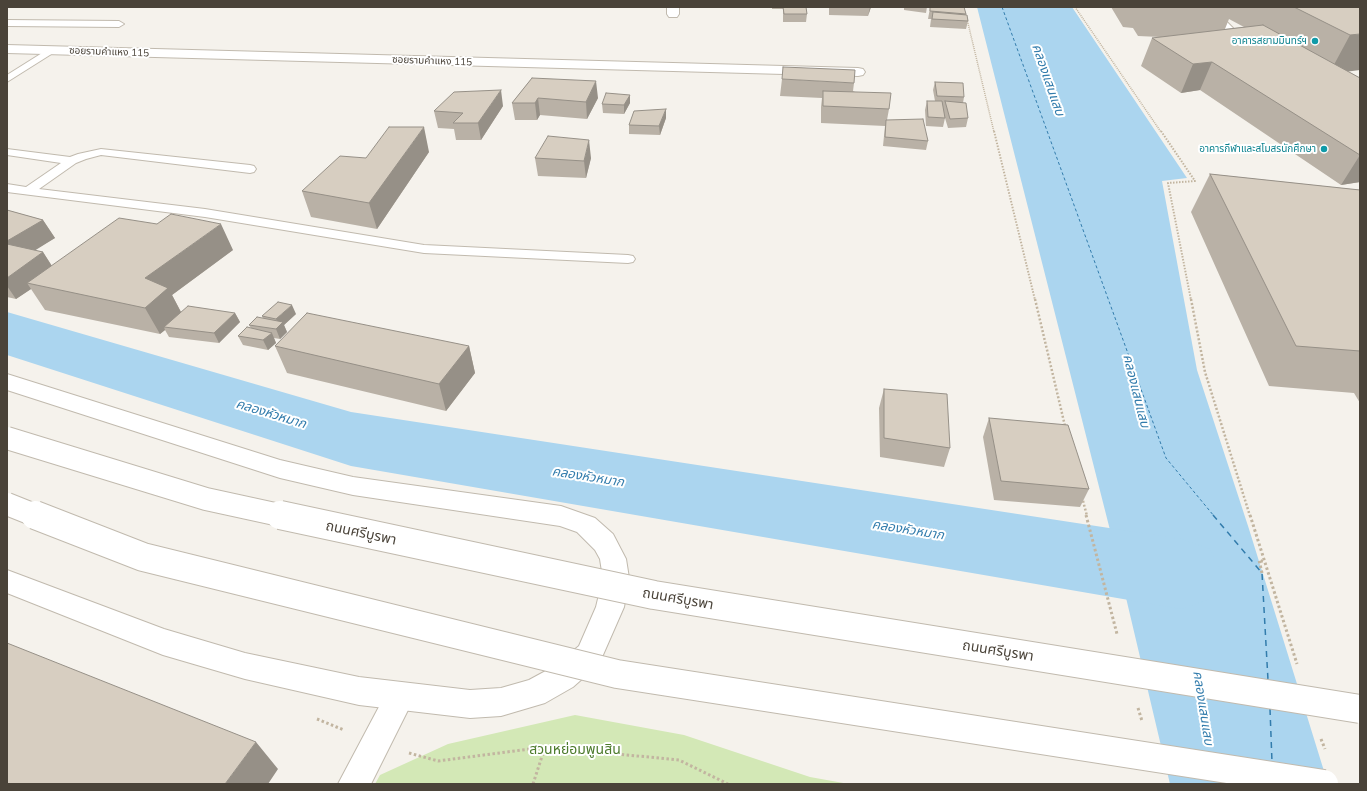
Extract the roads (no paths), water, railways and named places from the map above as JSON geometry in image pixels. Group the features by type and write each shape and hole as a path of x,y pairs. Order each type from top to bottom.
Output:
{"street":[{"name":"ซอยรามคำแหง 115","path":"7,49 858,72"},
{"path":"7,382 280,469 353,486 561,516 586,525 604,542 613,559 616,578 610,607 589,655 563,677 535,693 500,702 470,704 359,691 245,666 162,642 7,581"},
{"name":"ถนนศรีบูรพา","path":"7,438 206,499 654,595 1360,709"},
{"path":"7,504 143,557 617,674 1324,784"},
{"path":"354,784 400,696"}],"lane":[{"path":"1212,7 1219,20 1252,46"},
{"path":"7,23 119,24"},
{"path":"7,79 50,51"},
{"path":"7,152 72,161"},
{"path":"28,191 72,161 82,156 101,152 250,169"},
{"path":"7,188 205,213 424,249 628,259"}],"water":[{"name":"คลองแสนแสบ","path":"977,7 1072,7 1187,178 1162,181 1197,370 1249,529 1328,784 1170,784 1110,530"}],"waterway":[{"name":"คลองหัวหมาก","path":"7,333 351,439 1181,574"}],"place":[{"name":"อาคารสยามมินทร์ฯ","path":"1315,41"},
{"name":"อาคารกีฬาและสโมสรนักศึกษา","path":"1324,149"}],"park label":[{"name":"สวนหย่อมพูนสิน","path":"575,750"}]}
